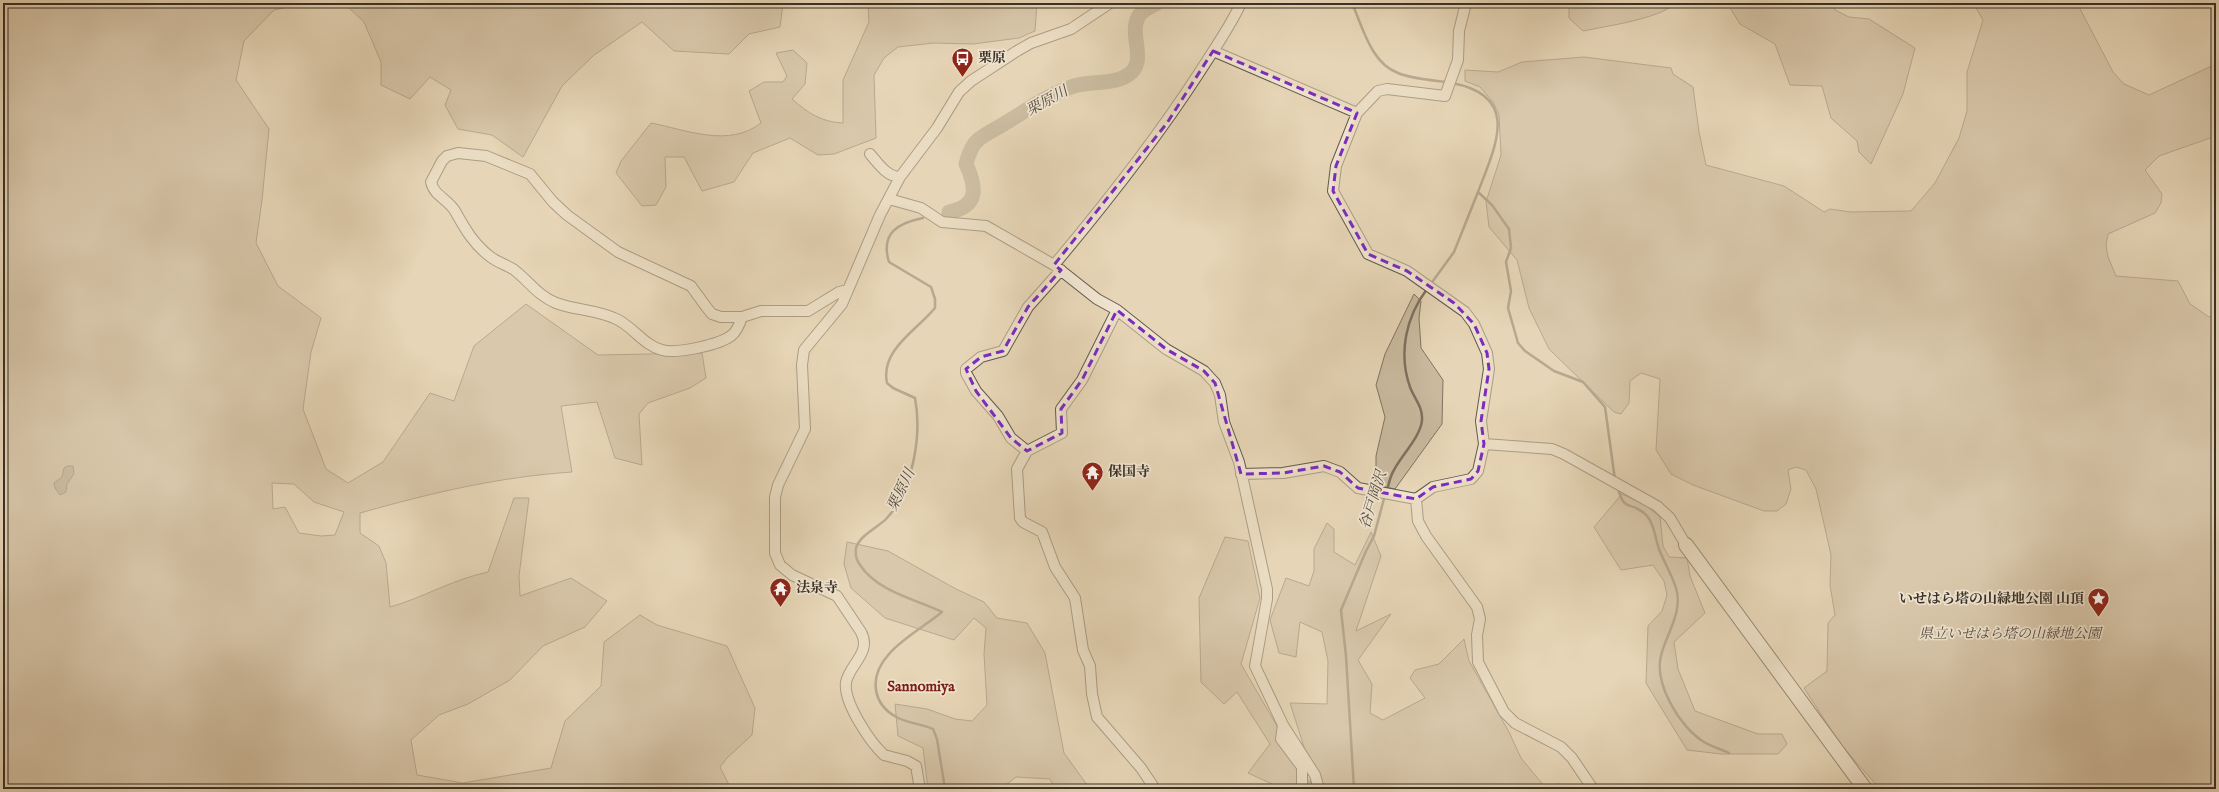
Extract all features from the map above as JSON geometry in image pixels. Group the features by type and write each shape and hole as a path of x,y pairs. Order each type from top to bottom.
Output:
{"street":[{"path":"920,789 916,766 907,761 884,755 849,704 846,683 863,651 864,638 861,632 837,596 784,569 777,559 773,544 775,497 778,484 805,429 802,365 804,350 842,304 900,177 938,128 959,92 971,81 1031,43 1071,29 1110,3"},
{"path":"1027,450 1012,438 998,416 976,391 966,373 966,369 981,357 1003,351 1028,307 1166,123 1213,51 1241,3"},
{"path":"1241,474 1283,473 1324,466 1340,472 1358,488 1393,493 1416,499 1433,487 1471,479 1481,464 1484,444 1481,421 1489,369 1487,354 1474,324 1465,312 1454,303 1407,271 1368,254 1333,191 1336,166 1357,113 1381,89 1445,96 1458,60 1459,31 1466,3"},
{"path":"1213,51 1357,113"},
{"path":"742,317 740,325 732,336 715,343 685,350 662,350 650,344 620,320 555,302 540,294 513,270 492,258 479,247 459,221 455,211 432,189 431,182 442,161 447,156 458,152 486,156 530,174 558,206 618,252 686,282 691,286 712,314 726,318 742,317 761,311 808,311 839,292 848,290"},
{"path":"870,154 894,177 900,177"},
{"path":"889,199 921,208 942,222 986,226 1057,267 1098,299 1117,310 1166,349 1204,371 1215,383 1220,395 1224,422 1241,474 1267,594 1255,666 1283,725 1315,775 1319,789"},
{"path":"1117,310 1082,380 1061,409 1062,433 1027,450 1017,469 1020,518 1023,522 1042,532 1055,568 1075,598 1083,650 1090,666 1092,694 1097,717 1141,768 1155,789"},
{"path":"1484,444 1517,448 1546,448 1564,454 1658,506 1670,518 1686,545 1865,789"},
{"path":"1416,499 1418,520 1426,536 1477,607 1480,619 1477,635 1478,662 1504,712 1515,723 1562,747 1572,758 1593,789"},
{"path":"1283,725 1281,739 1302,768 1302,789"}],"highlighted area":[{"path":"1213,51 1357,113 1336,166 1333,191 1368,254 1407,271 1454,303 1474,324 1487,353 1489,369 1481,421 1484,444 1478,471 1471,479 1433,487 1416,499 1358,488 1340,472 1324,466 1283,473 1241,474 1215,383 1204,371 1166,349 1117,310 1082,380 1061,409 1062,433 1027,451 1011,438 976,391 966,369 981,357 1003,351 1028,307 1061,270 1054,265 1167,123"}],"green space":[{"path":"3,3 305,3 274,10 244,41 236,80 269,129 256,243 278,286 321,318 311,352 303,409 326,469 348,483 383,462 430,393 454,401 474,346 526,304 598,355 702,353 706,378 690,388 648,403 639,414 642,465 615,458 597,402 561,406 572,472 545,474 465,487 360,513 360,533 379,546 386,563 390,607 462,579 488,572 514,498 529,498 519,576 520,596 571,578 607,601 585,627 543,646 510,680 468,704 439,715 411,740 417,775 463,783 551,768 565,721 601,686 604,642 640,615 657,625 727,646 755,708 752,735 727,758 720,767 731,789 3,789","holes":["272,483 294,484 314,502 344,512 335,535 321,536 299,533 285,507 273,509"]},
{"path":"332,3 783,3 780,27 749,34 729,54 674,51 642,22 594,55 562,86 523,157 492,135 458,129 445,105 451,90 430,77 410,99 381,85 381,62 364,22 346,5"},
{"path":"849,3 1037,3 1035,31 1019,38 973,44 934,43 898,47 884,58 874,75 876,138 834,154 818,155 790,138 753,153 734,182 702,191 684,157 665,157 666,187 656,205 642,206 616,173 621,161 651,123 693,133 722,136 735,135 749,130 761,123 749,91 764,82 783,82 787,76 776,53 793,50 807,63 805,84 792,99 804,109 821,119 843,123 843,80 869,22 868,6 849,7"},
{"path":"1569,3 1676,3 1668,9 1645,18 1583,31 1569,18"},
{"path":"1727,3 1832,3 1835,10 1849,17 1869,19 1915,48 1903,94 1871,164 1859,152 1857,141 1831,118 1822,86 1790,85 1775,44 1740,24"},
{"name":"県立いせはら塔の山緑地公園","path":"1973,3 2077,3 2113,72 2124,84 2149,95 2216,64 2216,136 2159,156 2145,170 2162,194 2161,203 2155,213 2108,234 2106,245 2108,257 2116,276 2178,281 2190,304 2209,317 2216,315 2216,789 1880,789 1841,745 1804,688 1827,671 1828,623 1835,615 1830,585 1831,555 1816,489 1806,470 1796,467 1788,470 1791,489 1786,504 1777,511 1764,511 1693,485 1671,474 1656,450 1660,379 1641,373 1630,381 1629,403 1621,414 1614,412 1549,349 1529,308 1517,260 1489,227 1486,202 1501,155 1499,115 1493,102 1480,87 1465,81 1465,70 1498,72 1522,62 1584,57 1671,68 1673,74 1693,87 1699,132 1706,165 1784,186 1824,212 1830,209 1851,212 1911,211 1935,183 1959,138 1967,111 1967,72 1983,20"},
{"path":"1414,294 1421,301 1419,318 1421,348 1443,380 1442,424 1395,489 1376,485 1376,456 1385,417 1376,385 1385,354"},
{"path":"1622,494 1647,506 1660,517 1663,546 1669,557 1687,558 1690,576 1705,613 1674,642 1678,669 1695,711 1758,734 1782,734 1787,744 1778,754 1721,754 1687,750 1646,683 1648,626 1662,611 1667,595 1664,581 1653,565 1621,570 1594,527"},
{"path":"1327,523 1334,529 1334,552 1355,565 1371,532 1381,556 1356,631 1391,614 1358,660 1372,684 1370,713 1383,720 1425,698 1410,678 1415,670 1439,664 1464,639 1469,661 1509,732 1521,758 1545,787 1558,784 1581,789 1273,789 1272,784 1248,773 1270,744 1237,692 1224,704 1201,682 1199,598 1225,537 1248,541 1260,598 1241,664 1310,783 1312,772 1290,703 1327,704 1328,661 1322,632 1300,622 1296,657 1279,653 1270,620 1286,578 1309,586 1314,571 1314,549"},
{"path":"847,542 888,551 956,589 984,602 997,618 1027,623 1045,653 1064,753 1090,789 1055,789 1050,779 1016,777 1001,789 928,789 923,748 898,736 895,704 927,709 955,719 972,721 987,705 984,654 986,628 974,618 954,640 885,618 851,588 844,564"}],"shaded area":[{"path":"67,466 73,466 74,474 67,484 66,492 60,495 55,488 54,483 62,477 64,468"}],"waterway":[{"name":"栗原川","path":"949,212 959,209 971,200 973,187 966,164 972,148 981,137 1062,90 1078,85 1114,81 1128,75 1134,69 1138,54 1135,28 1137,20 1141,13 1157,3"},
{"name":"谷戸岡沢","path":"1352,3 1374,53 1389,68 1409,77 1447,82"},
{"path":"1452,83 1474,90 1488,99 1495,111 1498,126 1496,141 1478,192 1492,205 1509,229 1511,248 1506,262 1511,291 1508,308 1518,343 1525,351 1554,371 1583,382 1605,407 1615,480"},
{"name":"谷戸岡沢","path":"1430,285 1454,252 1478,192"},
{"name":"栗原川","path":"923,218 899,226 893,231 887,244 889,262 931,287 935,299 935,308 894,351 889,360 886,371 887,383 893,388 915,398 917,429 913,462 909,478 895,507 886,519 861,539 856,548 856,553 860,565 877,582 898,594 942,612 907,637 889,654 878,671 876,689 882,705 889,712 902,720 933,729 937,739 945,789"},
{"name":"谷戸岡沢","path":"1387,490 1397,464 1415,439 1421,426 1421,411 1406,374 1405,348 1409,323 1427,289"},
{"path":"1618,488 1620,496 1625,504 1644,513 1650,520 1659,549 1678,596 1678,604 1674,621 1662,652 1660,664 1664,689 1677,715 1685,726 1707,744 1729,753"},
{"name":"谷戸岡沢","path":"1354,789 1346,656 1341,610 1374,536 1385,495"}],"place":[{"name":"栗原","path":"963,78"},
{"name":"保国寺","path":"1092,492"},
{"name":"法泉寺","path":"780,608"},
{"name":"いせはら塔の山緑地公園 山頂","path":"2099,618"}],"district":[{"name":"Sannomiya","path":"921,686"}]}
